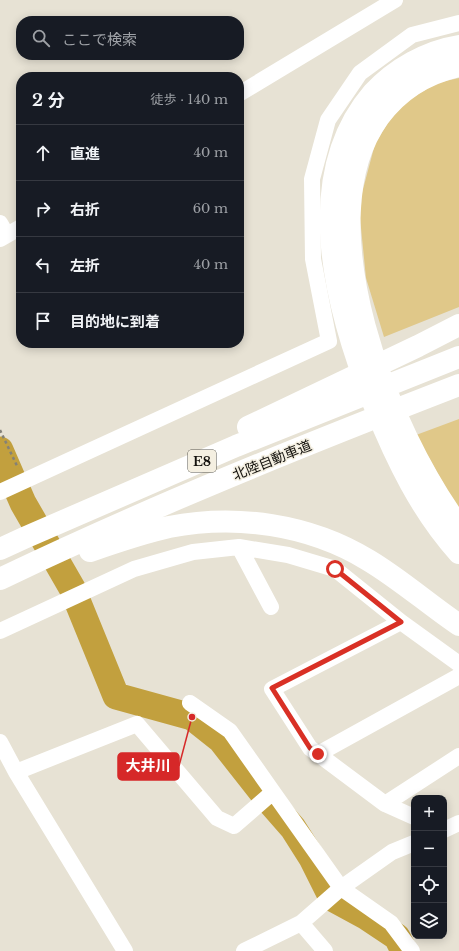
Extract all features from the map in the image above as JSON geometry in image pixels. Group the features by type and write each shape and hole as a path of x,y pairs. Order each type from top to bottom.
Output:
{"highway":[{"path":"459,46 431,53 412,62 394,73 367,100 356,116 341,151 336,172 331,219 335,270 341,299 347,325 367,387 394,450 424,507 459,553"},
{"path":"459,66 432,74 416,83 400,94 385,109 373,125 355,168 349,214 350,245 357,292 369,340 378,367 409,444 436,492 459,526"},
{"path":"329,398 418,346 459,325"},
{"name":"北陸自動車道","path":"0,549 72,516 236,446 329,398 428,369 459,357"},
{"name":"北陸自動車道","path":"85,546 236,475 459,384"},
{"path":"0,579 36,567 85,546 194,523 220,521 247,522 272,525 322,538 345,547 388,573 459,625"},
{"path":"0,588 36,567"}],"street":[{"path":"244,91 395,0"},
{"path":"13,486 329,341 312,259 312,179 328,120 360,73 412,36 459,23"},
{"path":"2,232 16,228"},
{"path":"239,547 271,607"},
{"path":"0,631 134,569 193,552 239,547 288,554 335,569 401,622 459,664"},
{"path":"401,622 272,688 310,748 384,804 411,816"},
{"path":"318,754 459,676"},
{"path":"190,703 230,731 342,888 391,923 412,951"},
{"path":"16,772 137,724 217,818 234,826 273,792"},
{"path":"0,742 16,772 125,951"},
{"path":"384,804 459,756"},
{"path":"447,829 459,823"},
{"path":"244,951 300,924 342,888 392,852 411,844"},
{"path":"300,924 325,951"}],"path":[{"path":"0,430 13,486"}],"shaded area":[{"path":"459,78 459,307 384,337 366,278 360,218 362,193 375,144 389,121 408,100 437,83"},
{"path":"459,419 459,511 416,435"}],"waterway":[{"path":"0,450 23,503 72,588 116,696 192,717 221,740 265,796 293,828 312,858 332,898 367,917 397,937 404,951"}],"place":[{"name":"大井川","path":"192,717"}],"route":[{"path":"318,754 310,748 272,688 401,622 335,569"}]}
